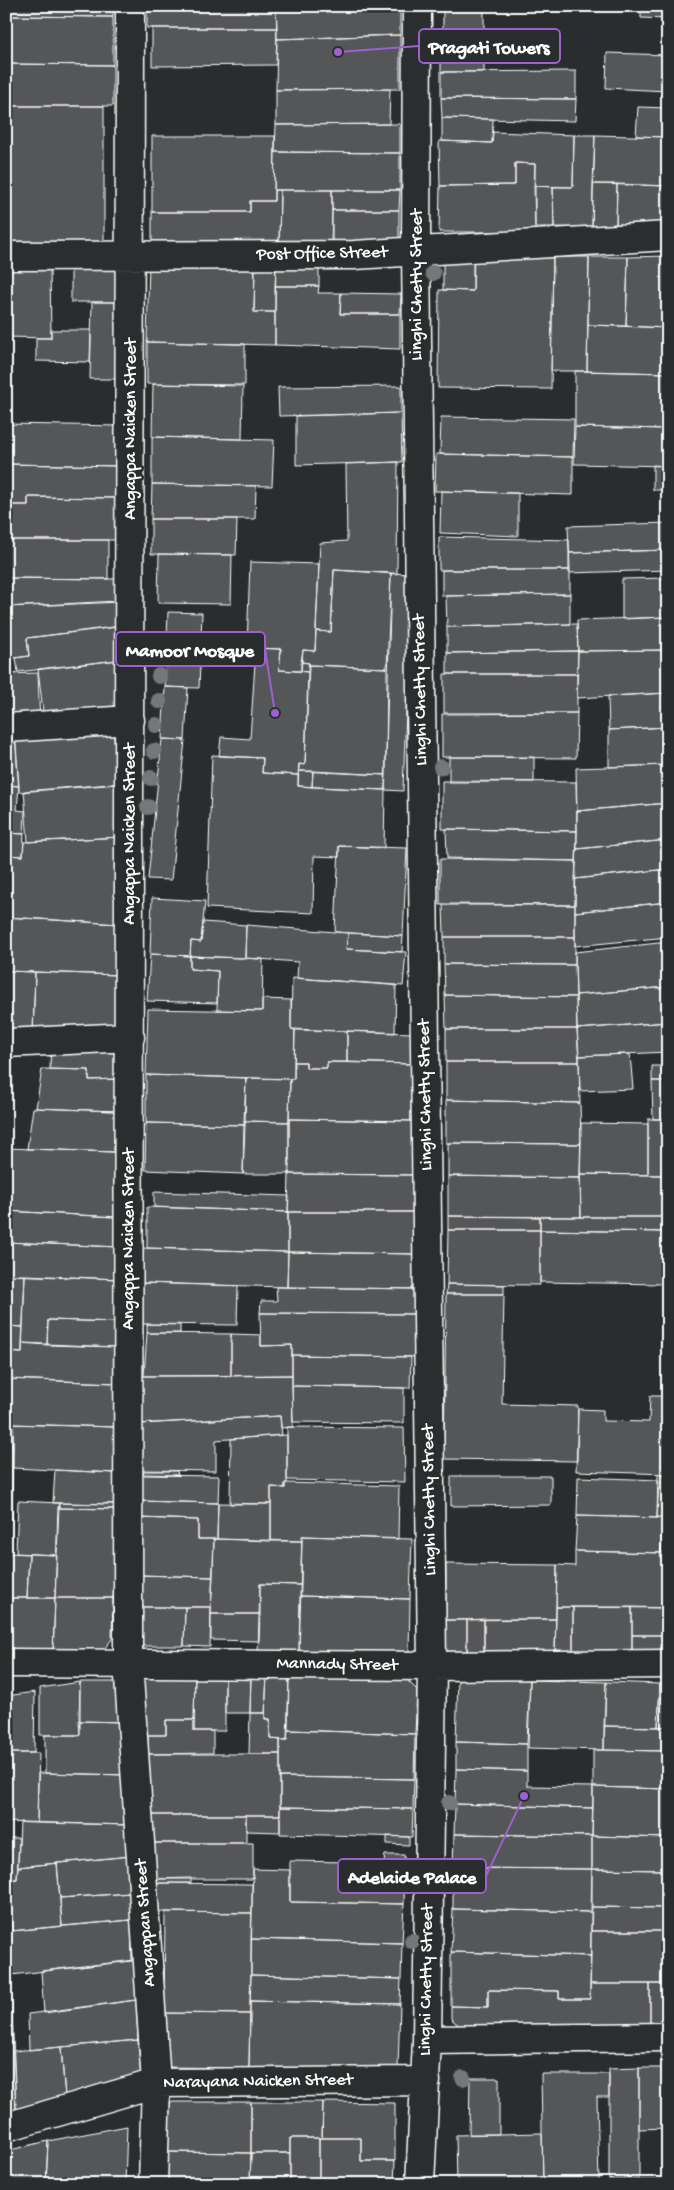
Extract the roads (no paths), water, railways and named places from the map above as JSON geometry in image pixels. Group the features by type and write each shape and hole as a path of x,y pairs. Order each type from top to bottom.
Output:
{"street":[{"name":"Angappa Naicken Street","path":"128,1662 132,255 130,6"},
{"name":"Linghi Chetty Street","path":"417,6 416,251 432,1666 427,2040 420,2184"},
{"name":"Post Office Street","path":"6,256 312,256 668,236"},
{"path":"6,728 130,720"},
{"path":"6,1043 130,1037"},
{"name":"Mannady Street","path":"6,1663 128,1662 432,1666 668,1664"},
{"name":"Angappan Street","path":"128,1662 156,2083 153,2184"},
{"path":"427,2040 668,2037"},
{"name":"Narayana Naicken Street","path":"6,2127 156,2083 426,2081"}],"place":[{"name":"Pragati Towers","path":"338,52"},
{"name":"Mamoor Mosque","path":"275,713"},
{"name":"Adelaide Palace","path":"524,1796"}]}
